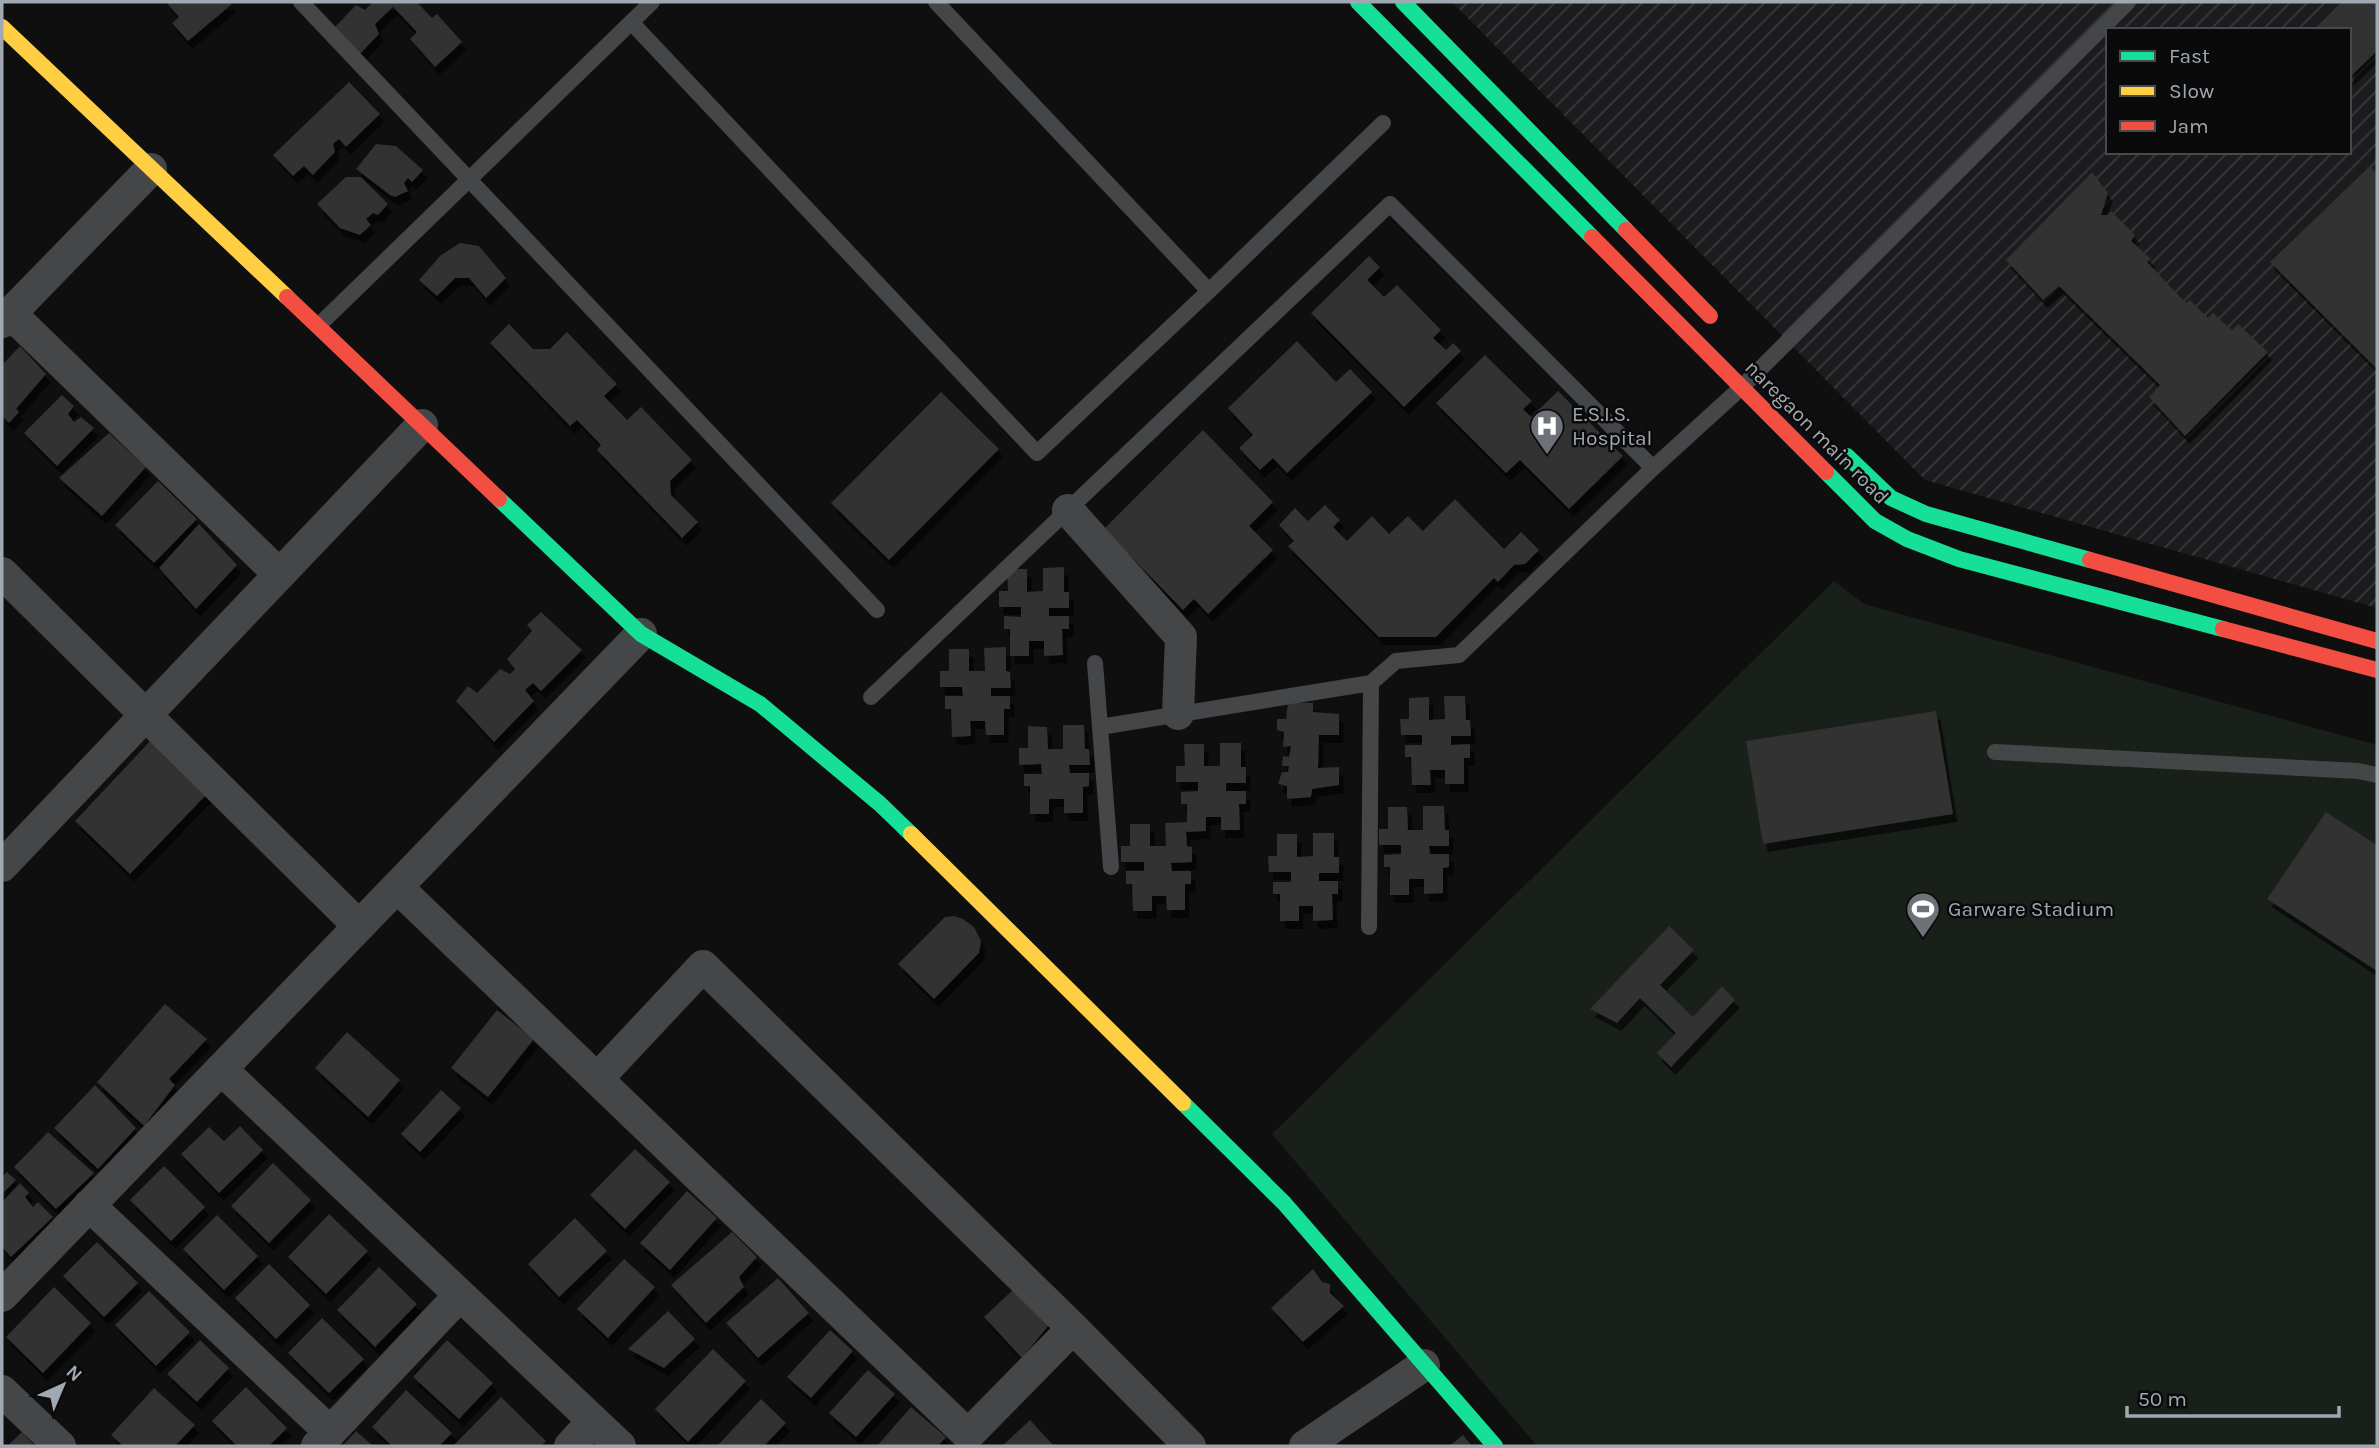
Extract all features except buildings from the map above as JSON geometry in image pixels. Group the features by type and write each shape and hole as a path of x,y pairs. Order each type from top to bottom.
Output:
{"street":[{"name":"naregaon main road","path":"1358,2 1875,521 1907,539 1959,559 2377,670"},
{"path":"1403,2 1722,328"},
{"path":"2,27 641,635 760,704 880,804 1284,1203 1495,1446"},
{"path":"151,169 6,317 279,574"},
{"path":"2,866 422,425"},
{"name":"naregaon main road","path":"1833,442 1891,498 1926,514 2377,641"},
{"path":"1068,510 1181,637 1178,715"},
{"path":"3,577 359,926"},
{"path":"2,1296 641,635"},
{"path":"397,887 968,1435 1073,1328"},
{"path":"597,1079 703,966 1191,1446"},
{"path":"221,1069 620,1446"},
{"path":"89,1205 323,1439 460,1295"},
{"path":"1305,1446 1424,1365"},
{"path":"2,1391 60,1446"},
{"path":"570,1446 593,1422"}],"lane":[{"path":"301,2 877,610"},
{"path":"318,326 652,2"},
{"path":"936,2 1209,291"},
{"path":"1100,727 1371,683 1396,660 1459,655 1653,468 1743,386 2128,2"},
{"path":"631,22 1037,453 1383,123"},
{"path":"871,696 1390,204 1653,468"},
{"path":"1095,663 1111,867"},
{"path":"1369,927 1371,683"},
{"path":"1995,752 2358,771 2377,775"}],"shaded area":[{"path":"1452,2 2377,2 2377,608 1925,480"},
{"name":"Garware Stadium","path":"1834,581 1864,604 2377,745 2377,1446 1537,1446 1272,1134"}],"traffic: fast":[{"path":"1358,2 1592,237"},
{"path":"1403,2 1626,230"},
{"path":"1847,456 1891,498 1926,514 2090,560"},
{"path":"1826,472 1875,521 1907,539 1959,559 2223,629"},
{"path":"499,499 641,634 760,704 880,804 911,834"},
{"path":"1183,1103 1284,1203 1495,1446"}],"traffic: slow":[{"path":"2,27 287,297"},
{"path":"911,834 1183,1103"}],"traffic: jam":[{"path":"1626,230 1710,316"},
{"path":"1592,237 1826,472"},
{"path":"287,297 499,499"},
{"path":"2090,560 2377,641"},
{"path":"2223,629 2377,670"}],"place":[{"name":"E.S.I.S. Hospital","path":"1547,456"},
{"name":"Garware Stadium","path":"1923,939"}]}
